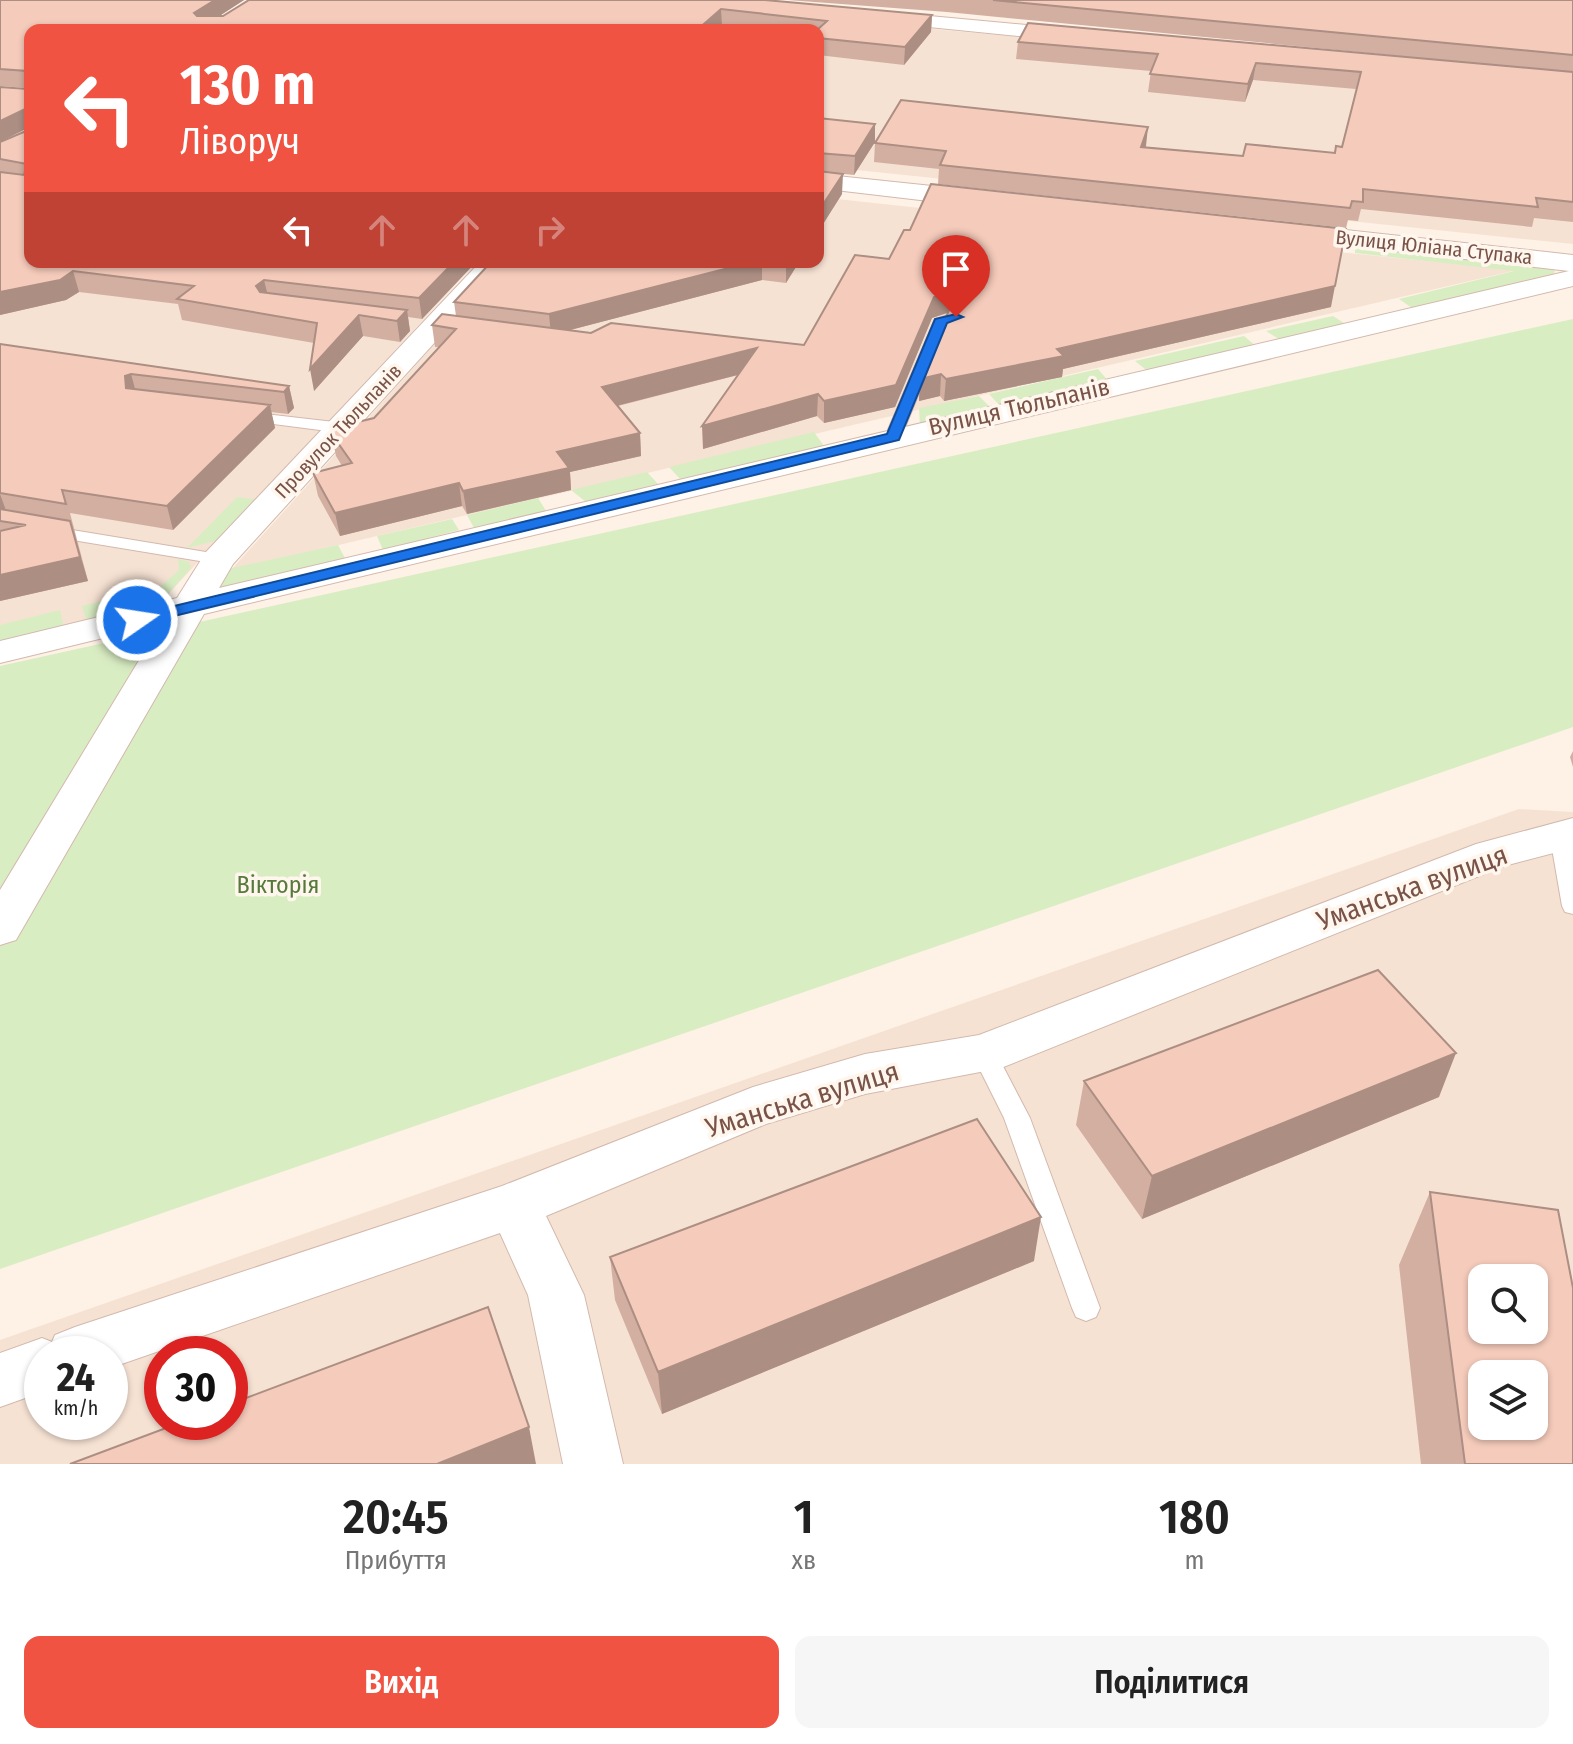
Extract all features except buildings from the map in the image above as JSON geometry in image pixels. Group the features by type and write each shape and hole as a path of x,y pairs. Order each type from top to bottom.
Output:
{"street":[{"path":"858,16 1096,37"},
{"path":"824,182 1005,202"},
{"name":"Вулиця Юліана Ступака","path":"1264,229 1573,263"},
{"name":"Провулок Тюльпанів","path":"0,928 218,559 489,268"},
{"name":"Вулиця Тюльпанів","path":"0,652 893,437 1573,278"},
{"name":"Уманська вулиця","path":"128,1336 514,1205 753,1108 865,1074 984,1054 1491,855 1567,835"},
{"path":"514,1205 556,1295 593,1464"},
{"path":"0,1380 24,1371"}],"lane":[{"path":"893,437 942,319 956,317"},
{"path":"232,416 343,428"},
{"path":"22,527 218,559"},
{"path":"1567,835 1573,906"},
{"path":"984,1054 1017,1118 1086,1308"}],"shaded area":[{"path":"865,23 1573,87 1573,244 824,167 824,24 776,24"},
{"path":"0,161 24,242 24,268 471,268 159,604 0,644"},
{"path":"824,198 1517,270 231,570 504,268 824,268"},
{"path":"1519,809 1573,812 1573,1464 0,1464 0,1340"}],"green space":[{"path":"1355,243 1547,266 1555,271 1553,275 1415,310 1399,299 1514,271 1355,253"},
{"path":"1333,316 1347,325 1282,341 1266,331"},
{"name":"Вікторія","path":"1573,319 1573,727 0,1269 0,666"},
{"path":"1244,336 1257,347 1150,373 1135,361"},
{"path":"1098,369 1110,383 1002,408 989,394"},
{"path":"979,396 992,409 920,426 919,408"},
{"path":"814,432 824,446 681,480 669,467"},
{"path":"647,472 658,484 586,502 571,490"},
{"path":"237,497 259,500 219,540 187,548"},
{"path":"538,498 546,511 474,528 467,515"},
{"path":"452,519 459,530 383,550 377,536"},
{"path":"338,545 345,558 211,590 223,570"},
{"path":"178,559 189,562 191,568 159,604 87,622 82,606 161,586 179,570"},
{"path":"60,610 64,628 0,644 0,625"}],"route":[{"path":"137,620 893,437 942,319 956,317"}]}
